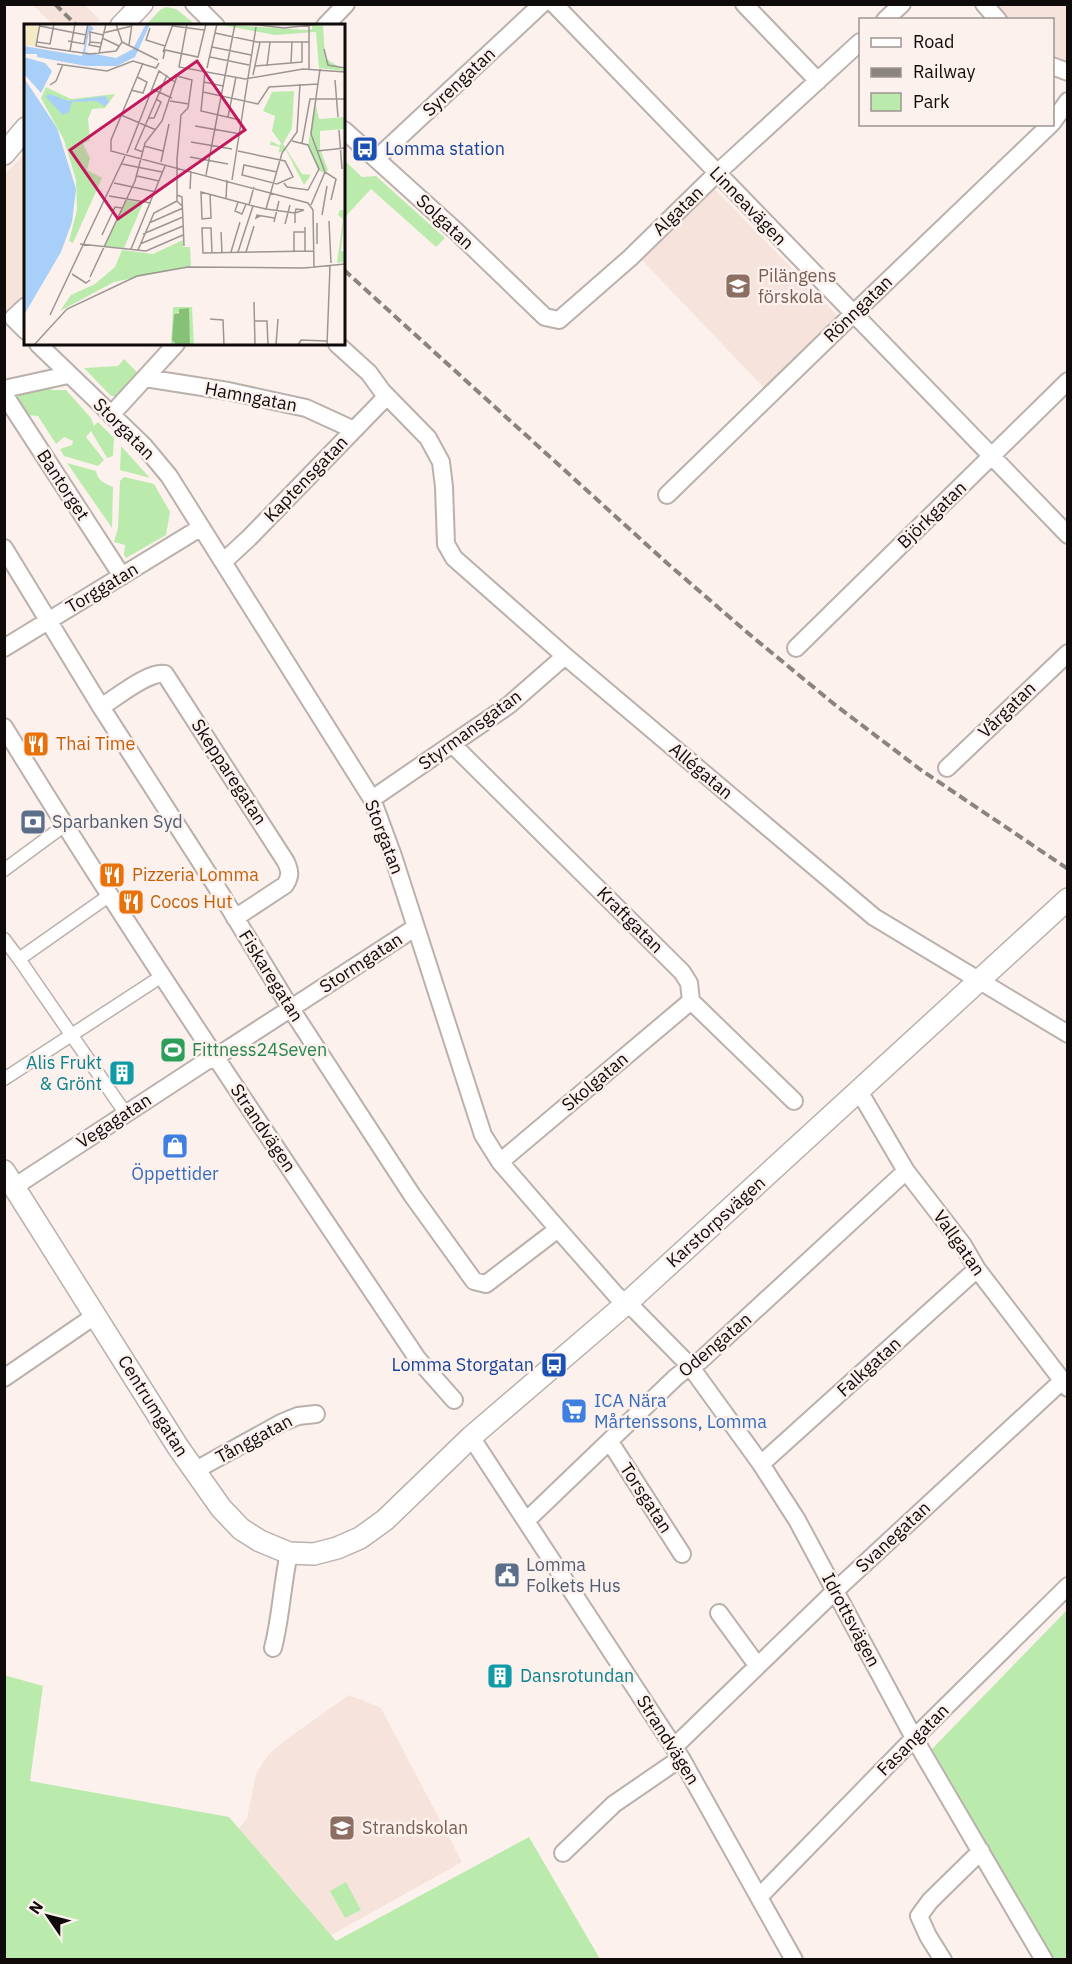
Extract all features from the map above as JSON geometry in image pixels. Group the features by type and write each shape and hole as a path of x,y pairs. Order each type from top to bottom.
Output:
{"street":[{"path":"123,24 142,4"},
{"path":"194,4 214,24"},
{"path":"327,24 346,4"},
{"name":"Syrengatan","path":"375,159 542,4"},
{"name":"Linneavägen","path":"554,4 716,174 1068,535"},
{"path":"744,4 818,81"},
{"path":"887,18 902,4"},
{"path":"984,4 996,18"},
{"name":"Algatan","path":"545,317 559,321 630,258 716,174 859,44"},
{"path":"1054,66 1068,72"},
{"name":"Rönngatan","path":"1054,121 1068,101"},
{"name":"Rönngatan","path":"667,495 1050,126"},
{"path":"4,154 24,130"},
{"name":"Solgatan","path":"345,131 457,232 545,317"},
{"path":"24,308 13,318 24,329"},
{"name":"Storgatan","path":"39,345 144,446 169,476 372,799 483,1135 500,1162 616,1295 627,1303"},
{"path":"111,415 176,345"},
{"name":"Allégatan","path":"338,345 369,373 387,396 428,438 441,462 446,544 454,558 565,656 874,917 1068,1034"},
{"path":"4,389 68,375"},
{"name":"Hamngatan","path":"145,378 228,391 306,408 354,430"},
{"name":"Björkgatan","path":"796,648 1068,381"},
{"name":"Bantorget","path":"4,394 122,576"},
{"name":"Kaptensgatan","path":"223,562 387,396"},
{"name":"Torggatan","path":"4,648 200,528"},
{"name":"Fiskaregatan","path":"4,548 50,620 101,708 291,1009 412,1195 474,1281 486,1284 558,1229"},
{"name":"Vårgatan","path":"947,768 1068,653"},
{"name":"Styrmansgatan","path":"372,799 509,705 565,656"},
{"name":"Skepparegatan","path":"101,708 144,679 159,673 165,674 286,862 290,871 285,885 235,918"},
{"name":"Strandvägen","path":"4,727 162,976 417,1358 454,1400"},
{"name":"Kraftgatan","path":"453,745 682,972 689,983 691,1002"},
{"path":"4,870 65,825"},
{"path":"19,959 110,895"},
{"name":"Karstorpsvägen","path":"360,1538 385,1520 471,1437 627,1303 1068,899"},
{"name":"Stormgatan","path":"216,1057 416,927"},
{"path":"4,939 126,1114"},
{"path":"4,1079 162,976"},
{"path":"691,1002 794,1101"},
{"name":"Skolgatan","path":"500,1162 691,1002"},
{"name":"Vegagatan","path":"9,1179 126,1114 216,1057"},
{"name":"Vallgatan","path":"859,1091 906,1171 1065,1384"},
{"name":"Odengatan","path":"526,1521 690,1366 700,1361 906,1171"},
{"name":"Centrumgatan","path":"9,1179 194,1471 221,1508 241,1529 260,1541 290,1553 314,1554 360,1538"},
{"name":"Falkgatan","path":"761,1464 977,1269"},
{"name":"Idrottsvägen","path":"627,1303 690,1366 761,1464 797,1520 914,1738 1044,1959"},
{"path":"4,1378 96,1315"},
{"name":"Svanegatan","path":"562,1852 614,1804 678,1752 757,1665 836,1590 1065,1384"},
{"name":"Tånggatan","path":"194,1471 281,1423 298,1416 316,1414"},
{"name":"Strandvägen","path":"471,1437 678,1752 794,1959"},
{"name":"Torsgatan","path":"610,1442 682,1554"},
{"path":"273,1648 284,1576 290,1553"},
{"name":"Fasangatan","path":"760,1896 914,1738 1068,1586"},
{"path":"719,1613 757,1665"},
{"path":"943,1959 928,1936 919,1916 930,1900 981,1851"}],"shaded area":[{"path":"33,5 85,5 100,20 95,24 52,24"},
{"path":"984,5 1067,5 1067,72 1054,66 1054,18 997,18"},
{"path":"24,154 24,330 5,310 5,174"},
{"name":"Pilängens förskola","path":"714,188 836,314 835,324 766,390 640,258"},
{"name":"Strandskolan","path":"349,1695 381,1708 462,1862 317,1943 231,1839 247,1818 256,1774 267,1756 284,1741"}],"green space":[{"path":"166,7 176,9 195,24 147,24"},
{"path":"345,161 362,177 376,176 445,238 436,247 371,189 345,217"},
{"path":"124,359 138,373 116,396 111,396 84,368 118,366"},
{"path":"45,385 52,390 66,390 91,418 94,426 98,422 114,438 113,456 107,458 91,431 86,437 104,460 98,466 64,456 60,449 72,445 73,441 64,437 56,444 38,416 25,415 12,396"},
{"path":"121,446 150,478 120,470"},
{"path":"67,463 96,471 104,483 113,487 112,528"},
{"path":"124,477 154,484 170,512 166,535 126,558 125,545 114,542 118,528 120,481"},
{"path":"1067,1610 1068,1959 1054,1960 932,1749"},
{"path":"4,1675 43,1686 30,1781 229,1817 336,1941 529,1837 600,1959 5,1959"},
{"path":"346,1882 361,1910 345,1918 330,1891"}],"railway":[{"path":"55,4 75,24"},
{"path":"345,271 668,564 749,634 834,704 921,770 1068,869"}],"place":[{"name":"Lomma station","path":"365,149"},
{"name":"Pilängens förskola","path":"738,286"},
{"name":"Thai Time","path":"36,744"},
{"name":"Sparbanken Syd","path":"33,822"},
{"name":"Pizzeria Lomma","path":"112,875"},
{"name":"Cocos Hut","path":"131,902"},
{"name":"Fittness24Seven","path":"173,1050"},
{"name":"Alis Frukt & Grönt","path":"122,1073"},
{"name":"Öppettider","path":"175,1146"},
{"name":"Lomma Storgatan","path":"554,1365"},
{"name":"ICA Nära Mårtenssons, Lomma","path":"574,1411"},
{"name":"Lomma Folkets Hus","path":"507,1575"},
{"name":"Dansrotundan","path":"500,1676"},
{"name":"Strandskolan","path":"342,1828"}]}
